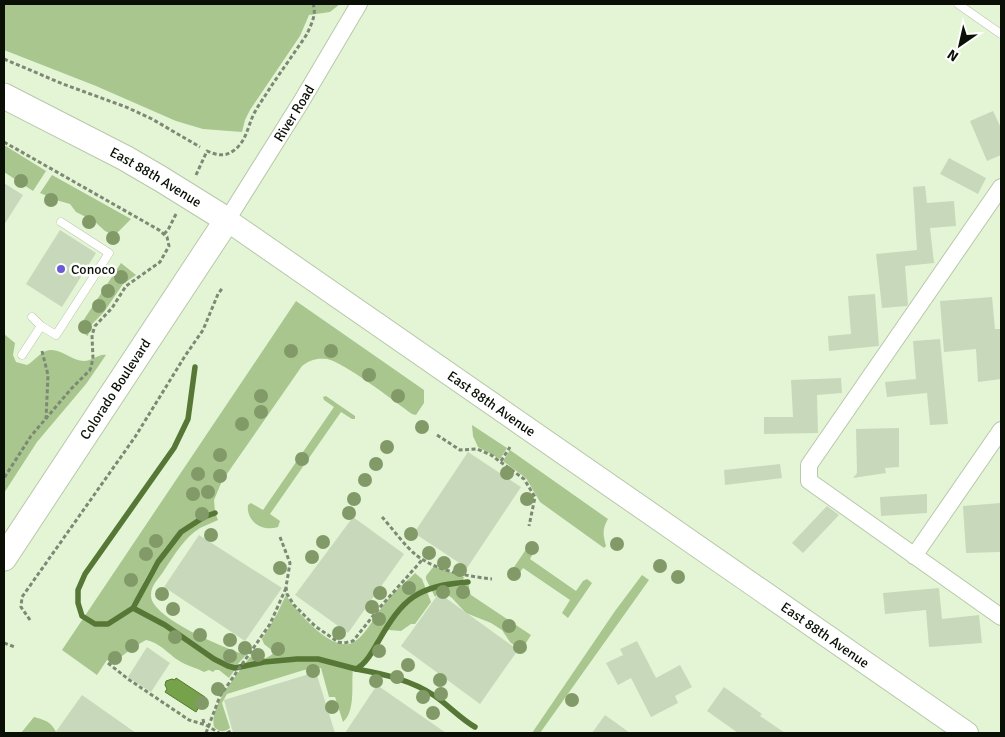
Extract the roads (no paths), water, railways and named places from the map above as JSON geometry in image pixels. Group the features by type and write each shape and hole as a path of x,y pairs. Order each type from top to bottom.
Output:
{"main road":[{"name":"East 88th Avenue","path":"4,96 125,158 227,220 967,733"},
{"name":"Colorado Boulevard","path":"4,558 227,220"}],"street":[{"name":"River Road","path":"227,220 301,102 359,4"},
{"path":"1001,188 809,465 809,481 1001,617"},
{"path":"914,556 1001,430"}],"lane":[{"path":"958,4 1001,34"},
{"path":"32,317 56,335 109,253 61,222"},
{"path":"22,355 42,326"}],"waterway":[{"path":"195,367 188,419 174,448 85,574 78,590 78,603 82,616 95,624 108,624 133,608 158,562 181,532 204,517 215,513"},
{"path":"133,608 165,625 214,659 235,668 264,662 318,659 356,669 363,664 395,615 413,597 436,587 468,582"},
{"path":"356,669 387,676 426,690 475,727"}],"place":[{"name":"Conoco","path":"61,269"}]}
